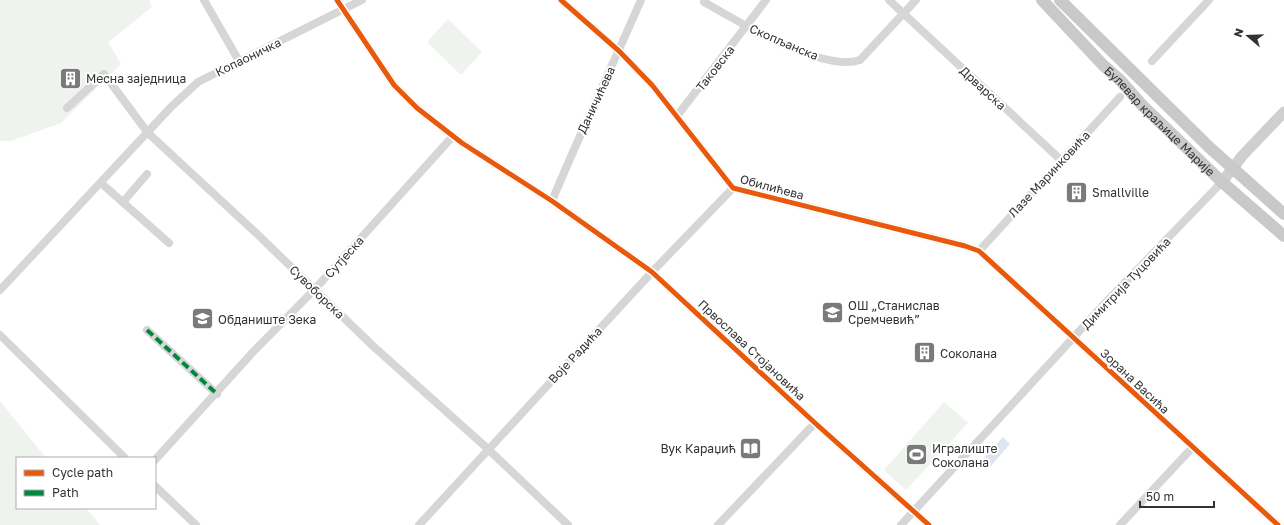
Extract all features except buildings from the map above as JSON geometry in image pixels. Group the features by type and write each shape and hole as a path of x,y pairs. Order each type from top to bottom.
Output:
{"main road":[{"name":"Булевар краљице Марије","path":"1042,0 1120,80 1142,105 1222,182 1284,236"},
{"name":"Булевар краљице Марије","path":"1060,0 1187,126 1284,214"}],"street":[{"path":"204,0 238,61"},
{"name":"Првослава Стојановића","path":"337,0 394,85 417,108 453,136 552,201 652,272 815,423 929,525"},
{"name":"Копаоничка","path":"0,290 171,107 198,82 362,0"},
{"name":"Обилићева","path":"560,0 619,52 652,85 733,188 965,246 979,251"},
{"name":"Даничићева","path":"552,201 585,123 619,52 641,0"},
{"name":"Таковска","path":"677,116 766,0"},
{"path":"889,0 903,14"},
{"name":"Скопљанска","path":"704,2 746,26 810,55 819,58 850,62 860,60 916,0"},
{"path":"1152,62 1209,0"},
{"name":"Дрварска","path":"903,14 1062,161"},
{"path":"67,108 104,74 148,133"},
{"name":"Лазе Маринковића","path":"979,251 1120,97"},
{"name":"Димитрија Туцовића","path":"901,525 1074,337 1222,182 1232,168 1284,112"},
{"name":"Сувоборска","path":"148,133 255,232 379,351 488,449 568,525"},
{"name":"Сутјеска","path":"156,459 217,394 253,352 315,289 453,136"},
{"path":"123,202 147,174"},
{"path":"101,183 169,243"},
{"name":"Воје Радића","path":"420,525 488,449 652,272 733,188"},
{"name":"Зорана Васића","path":"979,251 1074,337 1192,448 1278,525"},
{"path":"147,330 217,394"},
{"path":"0,335 124,457"},
{"path":"718,525 815,423"},
{"path":"1120,525 1192,448"},
{"path":"156,487 196,525"}],"shaded area":[{"path":"0,0 149,0 152,7 108,42 121,64 61,123 11,141 0,141"},
{"path":"448,19 482,52 461,75 427,42"},
{"path":"0,401 45,457 16,457 16,509 87,509 100,525 0,525"},
{"name":"Игралиште Соколана","path":"944,402 968,423 906,490 884,470"},
{"path":"1003,437 1010,444 991,466 983,459"}],"marked path":[{"path":"147,330 217,394"}],"cycle path":[{"path":"337,0 394,85 417,108 462,143 552,201 652,272 815,423 929,525"},
{"path":"561,0 619,51 652,85 733,188 965,246 979,251 1278,525"}],"place":[{"name":"Месна заједница","path":"71,78"},
{"name":"Smallville","path":"1076,192"},
{"name":"ОШ „Станислав Сремчевић”","path":"833,312"},
{"name":"Обданиште Зека","path":"202,319"},
{"name":"Соколана","path":"924,353"},
{"name":"Вук Караџић","path":"751,448"},
{"name":"Игралиште Соколана","path":"917,455"}]}
